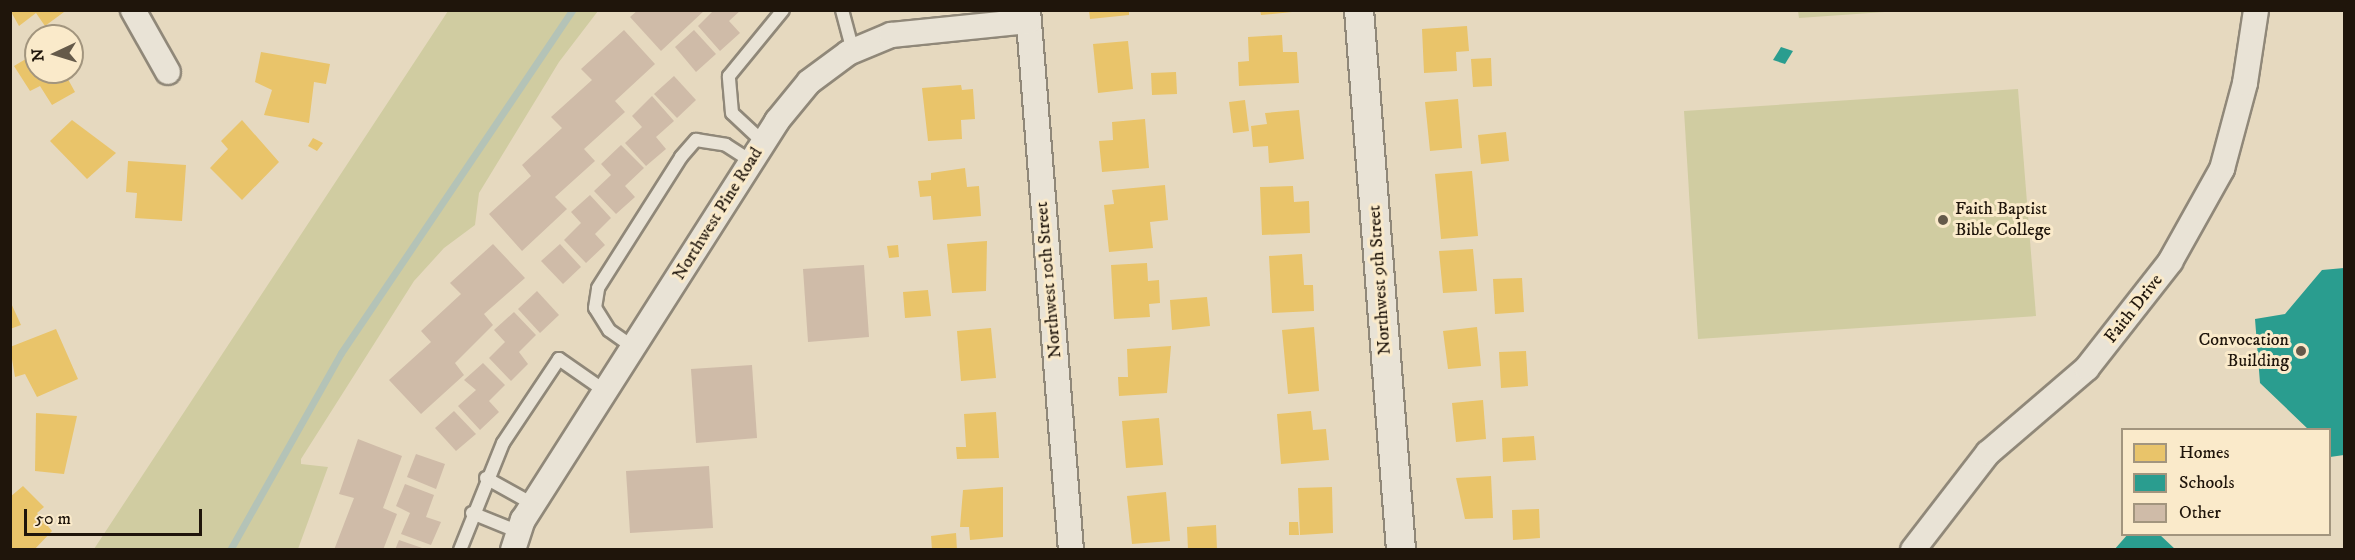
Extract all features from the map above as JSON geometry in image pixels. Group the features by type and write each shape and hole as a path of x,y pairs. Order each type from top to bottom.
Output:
{"street":[{"path":"133,10 168,72"},
{"name":"Northwest 9th Street","path":"1359,10 1401,549"},
{"name":"Faith Drive","path":"1913,549 1988,453 2087,368 2170,262 2222,169 2245,83 2256,10"},
{"name":"Northwest Pine Road","path":"516,541 533,504 757,152 808,82 853,51 909,30 1028,16"},
{"name":"Northwest 10th Street","path":"1028,16 1071,549"}],"lane":[{"path":"757,152 732,113 729,76 783,10"},
{"path":"842,10 853,51"},
{"path":"633,347 609,330 595,308 598,288 681,157 696,140 757,152"},
{"path":"460,549 486,478 559,358 605,391"},
{"path":"486,478 533,504"},
{"path":"472,513 516,541"}],"shaded area":[{"path":"1798,10 1899,11 1799,18"},
{"path":"448,11 598,11 559,62 479,193 475,225 444,248 414,281 301,459 301,464 328,467 298,549 94,549"},
{"path":"2018,89 2036,316 1698,339 1684,111"}],"building: Homes":[{"path":"10,10 63,10 64,12 48,24 44,24 36,13 19,26"},
{"path":"1089,10 1129,10 1129,15 1090,19"},
{"path":"1260,10 1292,10 1292,12 1261,15"},
{"path":"1467,26 1469,51 1456,52 1457,71 1424,73 1422,29"},
{"path":"1282,35 1283,52 1297,52 1299,83 1239,86 1238,62 1249,61 1248,37"},
{"path":"1128,41 1133,89 1098,93 1093,44"},
{"path":"261,52 330,64 326,84 314,82 309,123 264,115 272,90 255,82"},
{"path":"1491,58 1492,86 1473,87 1471,59"},
{"path":"24,60 24,82 14,66"},
{"path":"1176,72 1177,94 1152,95 1151,73"},
{"path":"26,84 71,84 75,92 52,105 40,86 30,91"},
{"path":"961,85 962,90 973,89 975,119 961,120 962,139 928,141 922,88"},
{"path":"1458,99 1462,148 1430,151 1425,102"},
{"path":"1245,100 1249,131 1233,133 1229,102"},
{"path":"1299,110 1304,159 1269,163 1268,146 1253,147 1251,126 1267,124 1265,113"},
{"path":"1145,119 1149,168 1102,172 1099,141 1113,140 1112,122"},
{"path":"72,120 116,153 87,179 50,141"},
{"path":"242,120 279,162 242,200 210,168 228,149 221,141"},
{"path":"1506,132 1509,161 1481,164 1478,135"},
{"path":"313,138 323,143 317,151 308,146"},
{"path":"128,161 186,165 182,221 135,218 137,193 126,192"},
{"path":"965,168 967,187 979,186 981,216 933,220 931,196 920,197 918,181 931,180 931,173"},
{"path":"1472,171 1478,236 1441,239 1435,174"},
{"path":"1165,185 1168,220 1150,222 1153,248 1109,252 1104,205 1114,204 1112,190"},
{"path":"1293,186 1294,202 1309,201 1310,233 1262,235 1260,187"},
{"path":"987,241 986,291 952,293 947,244"},
{"path":"898,245 899,257 889,258 887,246"},
{"path":"1473,249 1477,291 1443,293 1439,251"},
{"path":"1302,254 1304,285 1313,285 1314,311 1272,313 1269,256"},
{"path":"1147,263 1148,281 1159,280 1160,303 1149,304 1150,317 1114,319 1111,265"},
{"path":"1522,278 1524,312 1495,314 1493,279"},
{"path":"928,290 931,316 905,318 903,292"},
{"path":"1207,297 1210,326 1172,330 1170,300"},
{"path":"10,301 21,325 10,329"},
{"path":"1314,327 1319,391 1288,394 1282,330"},
{"path":"1477,327 1481,366 1448,369 1443,331"},
{"path":"991,328 996,378 961,381 957,331"},
{"path":"56,329 78,379 37,397 25,374 15,377 10,347"},
{"path":"1171,346 1167,393 1119,396 1118,377 1128,377 1127,349"},
{"path":"1526,351 1528,386 1501,388 1499,352"},
{"path":"1483,400 1486,439 1456,442 1452,403"},
{"path":"1311,411 1313,430 1326,429 1329,460 1281,464 1277,414"},
{"path":"996,412 999,458 957,459 956,447 966,447 964,414"},
{"path":"36,413 77,416 64,474 35,471"},
{"path":"1159,418 1163,465 1126,468 1122,421"},
{"path":"1534,436 1536,460 1503,462 1502,438"},
{"path":"1491,476 1493,518 1465,519 1456,478"},
{"path":"23,486 44,507 37,513 52,531 34,550 10,550 10,497"},
{"path":"1003,487 1003,537 970,540 969,527 960,527 963,490"},
{"path":"1332,487 1333,533 1300,535 1298,488"},
{"path":"1166,492 1170,541 1132,544 1127,496"},
{"path":"1539,509 1540,538 1513,540 1512,510"},
{"path":"1289,522 1298,522 1299,535 1289,535"},
{"path":"1216,525 1217,550 1188,550 1187,527"},
{"path":"956,533 957,550 932,550 931,536"}],"building: Schools":[{"path":"1781,47 1793,51 1785,64 1773,60"},
{"name":"Convocation Building","path":"2344,268 2344,455 2331,457 2331,428 2307,428 2260,383 2255,319 2285,314 2322,270"},
{"path":"2126,536 2161,536 2176,550 2114,550"}],"building: Other":[{"path":"638,10 705,10 661,51 630,17"},
{"path":"714,10 741,10 729,21 740,33 720,51 698,26"},
{"path":"624,30 655,64 615,101 625,112 584,149 595,161 555,197 567,209 522,251 489,214 531,176 522,165 562,128 551,117 592,80 581,69"},
{"path":"694,30 716,54 696,72 675,47"},
{"path":"674,76 696,100 677,118 654,94"},
{"path":"652,96 674,121 656,137 666,149 646,166 625,143 642,127 632,116"},
{"path":"621,145 644,168 625,186 635,197 616,214 594,191 611,175 601,164"},
{"path":"590,195 611,218 595,234 605,245 586,263 564,240 581,223 571,212"},
{"path":"493,244 525,278 484,314 493,325 455,363 464,375 421,414 389,380 431,342 421,331 461,294 450,283"},
{"path":"560,244 581,267 563,284 541,261"},
{"path":"864,265 869,337 808,342 803,269"},
{"path":"537,291 559,315 540,333 518,309"},
{"path":"514,312 536,335 519,352 528,364 511,381 489,358 505,342 494,330"},
{"path":"483,363 505,385 489,401 499,412 480,430 458,406 476,390 464,380"},
{"path":"752,365 757,438 696,443 691,369"},
{"path":"454,411 476,434 456,451 435,428"},
{"path":"358,439 402,456 383,508 397,514 383,550 334,550 354,498 339,494"},
{"path":"416,454 445,464 436,489 407,477"},
{"path":"709,466 713,528 630,533 626,471"},
{"path":"405,484 434,495 426,517 441,522 431,545 401,534 410,513 396,506"},
{"path":"399,540 425,549 425,550 395,550"}],"waterway":[{"path":"230,550 341,353 572,10"}],"place":[{"name":"Faith Baptist Bible College","path":"1943,220"},
{"name":"Convocation Building","path":"2301,351"}]}
